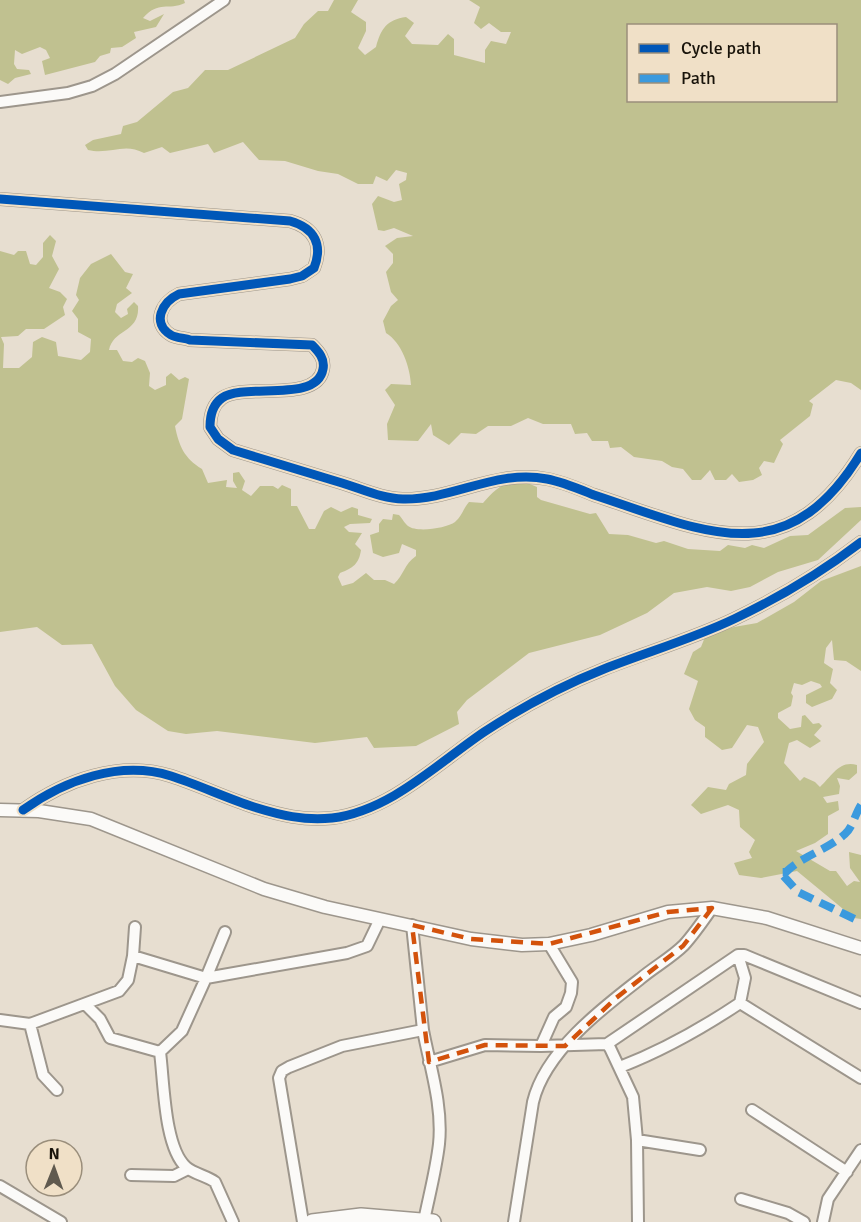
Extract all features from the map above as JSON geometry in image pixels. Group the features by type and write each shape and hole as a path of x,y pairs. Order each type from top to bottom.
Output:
{"main road":[{"path":"312,1222 340,1216 428,1221"}],"street":[{"path":"0,102 68,93 92,86 115,74 224,0"},
{"path":"0,199 290,221 303,224 314,235 318,247 314,268 302,276 290,279 179,294 167,300 161,310 162,322 171,335 190,339 312,345 323,361 323,371 317,380 309,386 297,388 232,393 222,398 214,406 210,427 218,439 233,450 384,496 417,498 494,479 547,479 700,530 731,535 758,535 786,526 812,512 835,488 861,453"},
{"path":"23,810 44,795 91,776 122,770 148,771 171,776 290,818 332,818 359,811 397,793 537,698 602,670 733,620 837,561 861,542"},
{"path":"0,810 23,810 91,819 264,889 380,919 471,939 522,945 549,944 591,935 668,912 712,908 767,918 861,948"},
{"path":"514,1222 537,1085 564,1046 615,998 683,946 712,908"},
{"path":"133,956 206,978 347,953 367,946 380,919"},
{"path":"412,925 423,1030 436,1090 439,1145 428,1221"},
{"path":"0,1020 30,1024 84,1005 124,987 133,956 135,927"},
{"path":"160,1052 182,1031 225,932"},
{"path":"541,1046 554,1017 566,1007 572,982 549,944"},
{"path":"429,1062 485,1045 607,1044 738,955 744,955 861,1003"},
{"path":"620,1067 660,1052 697,1033 740,1003 744,978 738,955"},
{"path":"740,1003 861,1078"},
{"path":"84,1005 100,1019 110,1038 160,1052"},
{"path":"30,1024 43,1075 57,1090"},
{"path":"303,1222 279,1078 282,1071 342,1046 423,1030"},
{"path":"607,1044 633,1097 637,1140 638,1222"},
{"path":"160,1052 177,1158 188,1169 215,1182 232,1222"},
{"path":"752,1110 847,1172"},
{"path":"637,1140 700,1150"},
{"path":"823,1222 828,1199 861,1150"},
{"path":"131,1175 174,1176 188,1169"},
{"path":"0,1186 61,1222"},
{"path":"741,1199 788,1213 804,1222"}],"highlighted area":[{"path":"712,908 683,946 616,998 565,1046 485,1045 429,1062 412,925 471,939 549,944 668,912"}],"green space":[{"path":"0,0 184,0 185,3 154,9 143,18 150,21 164,14 156,27 134,32 136,38 122,47 111,48 110,53 100,56 95,62 45,75 42,61 50,58 46,50 40,47 22,54 15,50 14,64 17,69 29,70 31,74 15,78 8,84 0,80"},
{"path":"334,0 358,0 351,12 366,22 366,31 358,48 365,55 376,47 380,35 389,23 406,17 414,23 405,36 412,44 438,45 448,34 454,39 454,55 485,63 485,50 491,41 506,44 511,32 501,32 489,23 481,29 474,23 480,7 469,0 861,0 861,390 851,383 836,380 809,401 813,404 810,416 780,440 783,444 774,463 764,461 759,468 762,475 753,480 739,482 732,474 726,480 715,480 710,470 701,480 692,480 683,469 672,467 662,461 634,457 621,447 610,448 608,441 592,441 587,433 575,434 571,424 543,424 528,418 511,426 488,426 476,434 461,433 449,445 433,435 431,424 418,441 388,440 387,424 395,405 385,390 391,384 411,385 409,371 401,349 386,333 383,321 391,306 398,300 391,292 386,272 393,263 393,254 385,246 397,238 413,236 394,228 378,230 372,204 378,196 394,202 402,200 399,184 406,180 407,173 396,170 387,181 376,176 373,184 358,184 338,174 318,171 285,161 259,160 243,142 214,153 208,144 170,153 162,147 144,153 130,149 88,150 85,145 93,140 121,134 123,126 137,122 173,92 188,88 205,70 228,70 295,38 304,24 318,11 328,11"},
{"path":"50,235 56,241 52,256 59,269 49,288 60,292 67,299 63,307 65,315 44,329 26,329 18,336 1,337 4,344 3,368 19,368 32,357 33,342 42,337 56,342 58,356 81,360 90,352 91,339 78,332 78,319 72,311 79,300 76,295 80,278 91,264 111,254 125,272 133,274 126,288 132,293 117,304 115,312 121,318 128,314 127,309 134,302 138,306 135,321 111,343 109,350 117,350 123,361 132,362 138,358 145,361 150,373 149,386 155,390 166,385 166,377 171,373 179,380 185,377 189,379 182,419 175,426 183,451 202,469 208,483 227,480 226,487 237,488 233,481 233,473 239,472 245,481 242,490 251,496 260,486 273,486 278,489 282,485 291,489 291,506 297,506 309,529 315,529 324,511 331,507 341,512 352,507 358,509 358,515 372,519 370,523 350,524 344,527 349,532 362,533 355,544 361,550 357,562 340,573 338,577 342,586 353,583 366,573 374,580 385,580 394,584 416,556 416,550 402,544 399,553 383,557 373,553 370,535 379,532 379,524 383,519 392,520 393,514 399,515 408,526 418,529 446,526 457,520 469,502 483,503 494,491 513,482 537,487 537,497 541,500 590,514 596,513 609,534 628,535 656,543 664,541 688,549 720,551 728,545 745,548 752,545 764,548 790,536 808,535 845,508 861,507 861,520 818,560 778,572 750,587 731,591 707,587 674,593 647,613 600,635 529,653 467,700 457,712 459,724 416,746 374,748 367,737 315,743 217,731 186,734 168,731 136,710 115,686 92,644 62,645 37,627 0,632 0,251 14,255 18,251 26,251 30,264 36,265 43,257 43,243"},
{"path":"861,566 861,671 846,661 834,660 832,640 826,648 824,663 833,669 830,683 837,690 832,699 812,707 806,703 806,695 822,687 820,684 811,681 802,685 794,683 791,706 778,713 778,718 790,729 801,727 802,716 805,715 813,724 819,723 822,726 814,735 821,741 810,748 797,740 789,743 784,763 800,781 804,777 820,787 841,767 857,765 857,773 849,780 837,778 840,786 839,794 823,797 827,803 838,801 839,810 828,816 828,834 815,843 796,851 830,871 836,871 847,886 854,881 860,882 850,868 849,852 861,855 861,919 854,918 797,871 761,878 739,875 734,863 752,858 749,852 755,840 740,827 739,810 728,805 701,814 691,805 708,787 726,790 729,784 746,775 747,764 764,742 758,727 747,725 732,748 722,750 705,737 705,727 695,720 689,709 698,681 684,674 693,652 701,647 705,637 734,627 757,623 794,602 821,581"}],"marked path":[{"path":"861,805 845,834 786,872 780,872 798,892 861,922"}],"cycle path":[{"path":"0,199 290,221 306,228 317,245 317,260 314,268 302,276 290,279 179,294 164,307 161,313 161,325 171,335 190,340 312,345 323,362 323,369 318,380 308,386 294,389 246,392 222,398 212,411 210,427 218,439 233,450 380,496 395,499 421,498 492,481 528,477 565,484 672,521 707,530 741,534 773,530 803,517 833,492 861,453"},
{"path":"23,810 39,799 75,782 94,776 132,770 171,776 283,815 322,819 353,814 393,796 484,732 542,698 572,682 734,619 799,584 861,542"}]}
